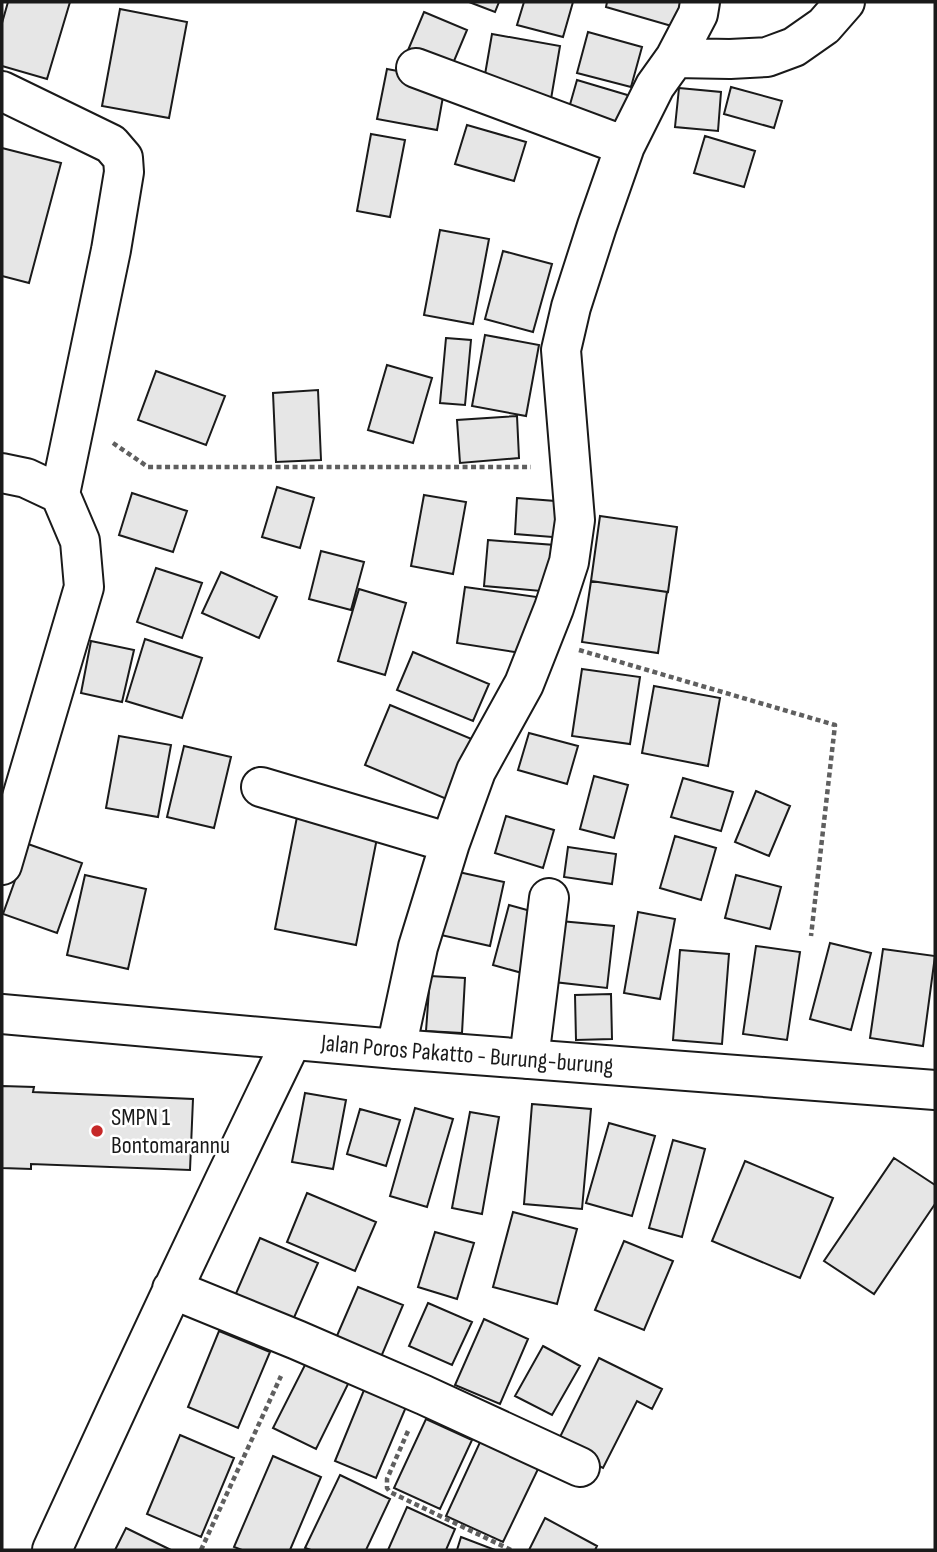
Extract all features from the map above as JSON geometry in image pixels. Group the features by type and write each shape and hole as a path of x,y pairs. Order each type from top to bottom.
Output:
{"street":[{"path":"396,1049 418,947 450,843 476,771 524,684 569,562 575,520 561,350 571,307 625,146 655,86 675,58 698,14 700,2"},
{"path":"675,58 767,57 793,47 824,26 845,2"},
{"path":"416,68 625,146"},
{"path":"2,90 111,144 123,158 124,172 111,250 60,494 80,541 84,587 2,865"},
{"path":"2,473 26,478 60,494"},
{"path":"261,787 450,843"},
{"path":"529,1059 549,898"},
{"name":"Jalan Poros Pakatto - Burung-burung","path":"2,1014 396,1049 935,1090"},
{"path":"52,1550 172,1289 292,1040"},
{"path":"172,1289 424,1395 580,1467"}],"path":[{"path":"76,418 148,467 570,467"},
{"path":"541,639 835,725 811,936"},
{"path":"201,1550 297,1340"},
{"path":"424,1395 387,1479 387,1488 390,1492 510,1550"}],"building":[{"path":"8,2 70,2 47,79 2,66 2,23"},
{"path":"469,2 499,2 495,12"},
{"path":"524,2 573,2 563,37 517,25"},
{"path":"607,2 682,2 675,27 606,7"},
{"path":"120,9 187,22 169,118 102,106"},
{"path":"424,12 467,30 449,73 406,55"},
{"path":"588,32 642,47 631,87 577,73"},
{"path":"492,34 560,46 551,99 483,86"},
{"path":"387,69 446,80 437,130 377,119"},
{"path":"577,80 634,97 624,131 567,115"},
{"path":"731,87 782,101 774,128 724,114"},
{"path":"679,88 721,92 718,131 675,127"},
{"path":"467,125 526,142 514,181 455,164"},
{"path":"371,134 405,140 390,217 357,211"},
{"path":"705,136 755,151 744,187 694,173"},
{"path":"2,148 61,163 29,283 2,276"},
{"path":"440,230 489,239 473,324 424,315"},
{"path":"503,251 552,264 533,332 485,319"},
{"path":"485,335 539,345 526,416 472,406"},
{"path":"446,338 471,340 465,405 440,403"},
{"path":"387,365 432,378 413,443 368,430"},
{"path":"156,371 225,396 206,445 138,420"},
{"path":"318,390 321,460 276,462 273,393"},
{"path":"517,416 519,458 460,463 457,420"},
{"path":"277,487 314,498 300,548 262,537"},
{"path":"132,493 187,511 173,552 119,535"},
{"path":"424,495 466,502 453,574 411,566"},
{"path":"517,498 568,502 565,538 515,534"},
{"path":"600,516 677,527 668,592 591,581"},
{"path":"488,540 555,545 552,592 484,586"},
{"path":"321,551 364,562 351,610 309,599"},
{"path":"156,568 202,583 182,638 137,622"},
{"path":"221,572 277,597 259,638 202,613"},
{"path":"591,581 667,592 658,653 582,642"},
{"path":"465,587 537,597 528,654 457,643"},
{"path":"359,589 406,603 385,675 338,661"},
{"path":"145,639 202,658 182,718 126,701"},
{"path":"91,641 134,650 122,702 81,693"},
{"path":"413,652 489,684 473,721 397,690"},
{"path":"582,669 640,677 630,744 572,736"},
{"path":"654,686 720,698 708,766 642,753"},
{"path":"390,705 474,740 449,800 365,765"},
{"path":"529,733 578,746 567,784 518,770"},
{"path":"119,736 171,745 158,817 106,808"},
{"path":"184,746 231,757 214,828 167,817"},
{"path":"594,776 628,785 614,838 580,829"},
{"path":"683,778 733,792 721,831 671,817"},
{"path":"756,791 790,806 769,856 735,842"},
{"path":"506,816 554,830 543,868 495,853"},
{"path":"297,817 378,833 356,945 275,929"},
{"path":"675,836 716,848 701,900 660,888"},
{"path":"28,844 82,863 57,933 3,914"},
{"path":"568,847 616,854 612,884 564,877"},
{"path":"454,871 504,882 490,946 441,935"},
{"path":"85,875 146,889 128,969 67,955"},
{"path":"736,875 781,887 770,929 725,918"},
{"path":"509,905 556,918 540,978 493,965"},
{"path":"638,912 675,919 660,999 624,993"},
{"path":"560,921 614,926 607,988 554,982"},
{"path":"830,943 871,953 851,1030 810,1019"},
{"path":"756,946 800,952 787,1040 743,1034"},
{"path":"883,949 935,956 923,1046 870,1038"},
{"path":"680,950 729,954 722,1044 673,1040"},
{"path":"430,976 465,978 462,1033 426,1031"},
{"path":"611,994 612,1039 576,1040 575,995"},
{"name":"SMPN 1 Bontomarannu","path":"2,1086 34,1087 33,1092 193,1099 190,1170 31,1164 31,1169 2,1168"},
{"path":"305,1093 346,1100 333,1169 292,1162"},
{"path":"532,1104 591,1109 582,1209 524,1204"},
{"path":"415,1108 453,1119 427,1207 390,1196"},
{"path":"360,1109 400,1120 386,1166 347,1154"},
{"path":"470,1112 499,1117 482,1214 452,1208"},
{"path":"609,1123 655,1136 632,1216 586,1203"},
{"path":"673,1140 705,1149 682,1237 649,1228"},
{"path":"894,1158 935,1185 935,1204 874,1294 824,1261"},
{"path":"745,1161 833,1198 800,1278 712,1241"},
{"path":"307,1193 376,1222 355,1271 287,1242"},
{"path":"513,1212 577,1229 557,1304 493,1287"},
{"path":"435,1232 474,1243 457,1299 418,1287"},
{"path":"260,1238 318,1263 289,1329 231,1305"},
{"path":"624,1241 673,1261 644,1330 595,1310"},
{"path":"358,1287 403,1305 381,1357 336,1338"},
{"path":"428,1303 472,1322 452,1365 409,1346"},
{"path":"484,1319 528,1339 500,1404 455,1385"},
{"path":"219,1331 270,1352 238,1428 188,1407"},
{"path":"543,1346 580,1366 552,1415 515,1396"},
{"path":"309,1357 351,1378 316,1449 273,1428"},
{"path":"599,1358 662,1389 652,1409 637,1401 603,1468 556,1445"},
{"path":"364,1390 406,1407 376,1478 335,1461"},
{"path":"426,1419 472,1440 440,1509 394,1488"},
{"path":"180,1435 234,1458 201,1537 147,1514"},
{"path":"481,1440 539,1467 503,1542 446,1516"},
{"path":"273,1456 321,1477 290,1550 242,1550 234,1547"},
{"path":"340,1475 390,1499 366,1550 305,1548"},
{"path":"407,1507 455,1529 446,1550 388,1550"},
{"path":"545,1518 597,1546 595,1550 529,1550"},
{"path":"126,1528 171,1550 115,1550"},
{"path":"461,1537 495,1550 457,1550"}],"place":[{"name":"SMPN 1 Bontomarannu","path":"97,1131"}]}
